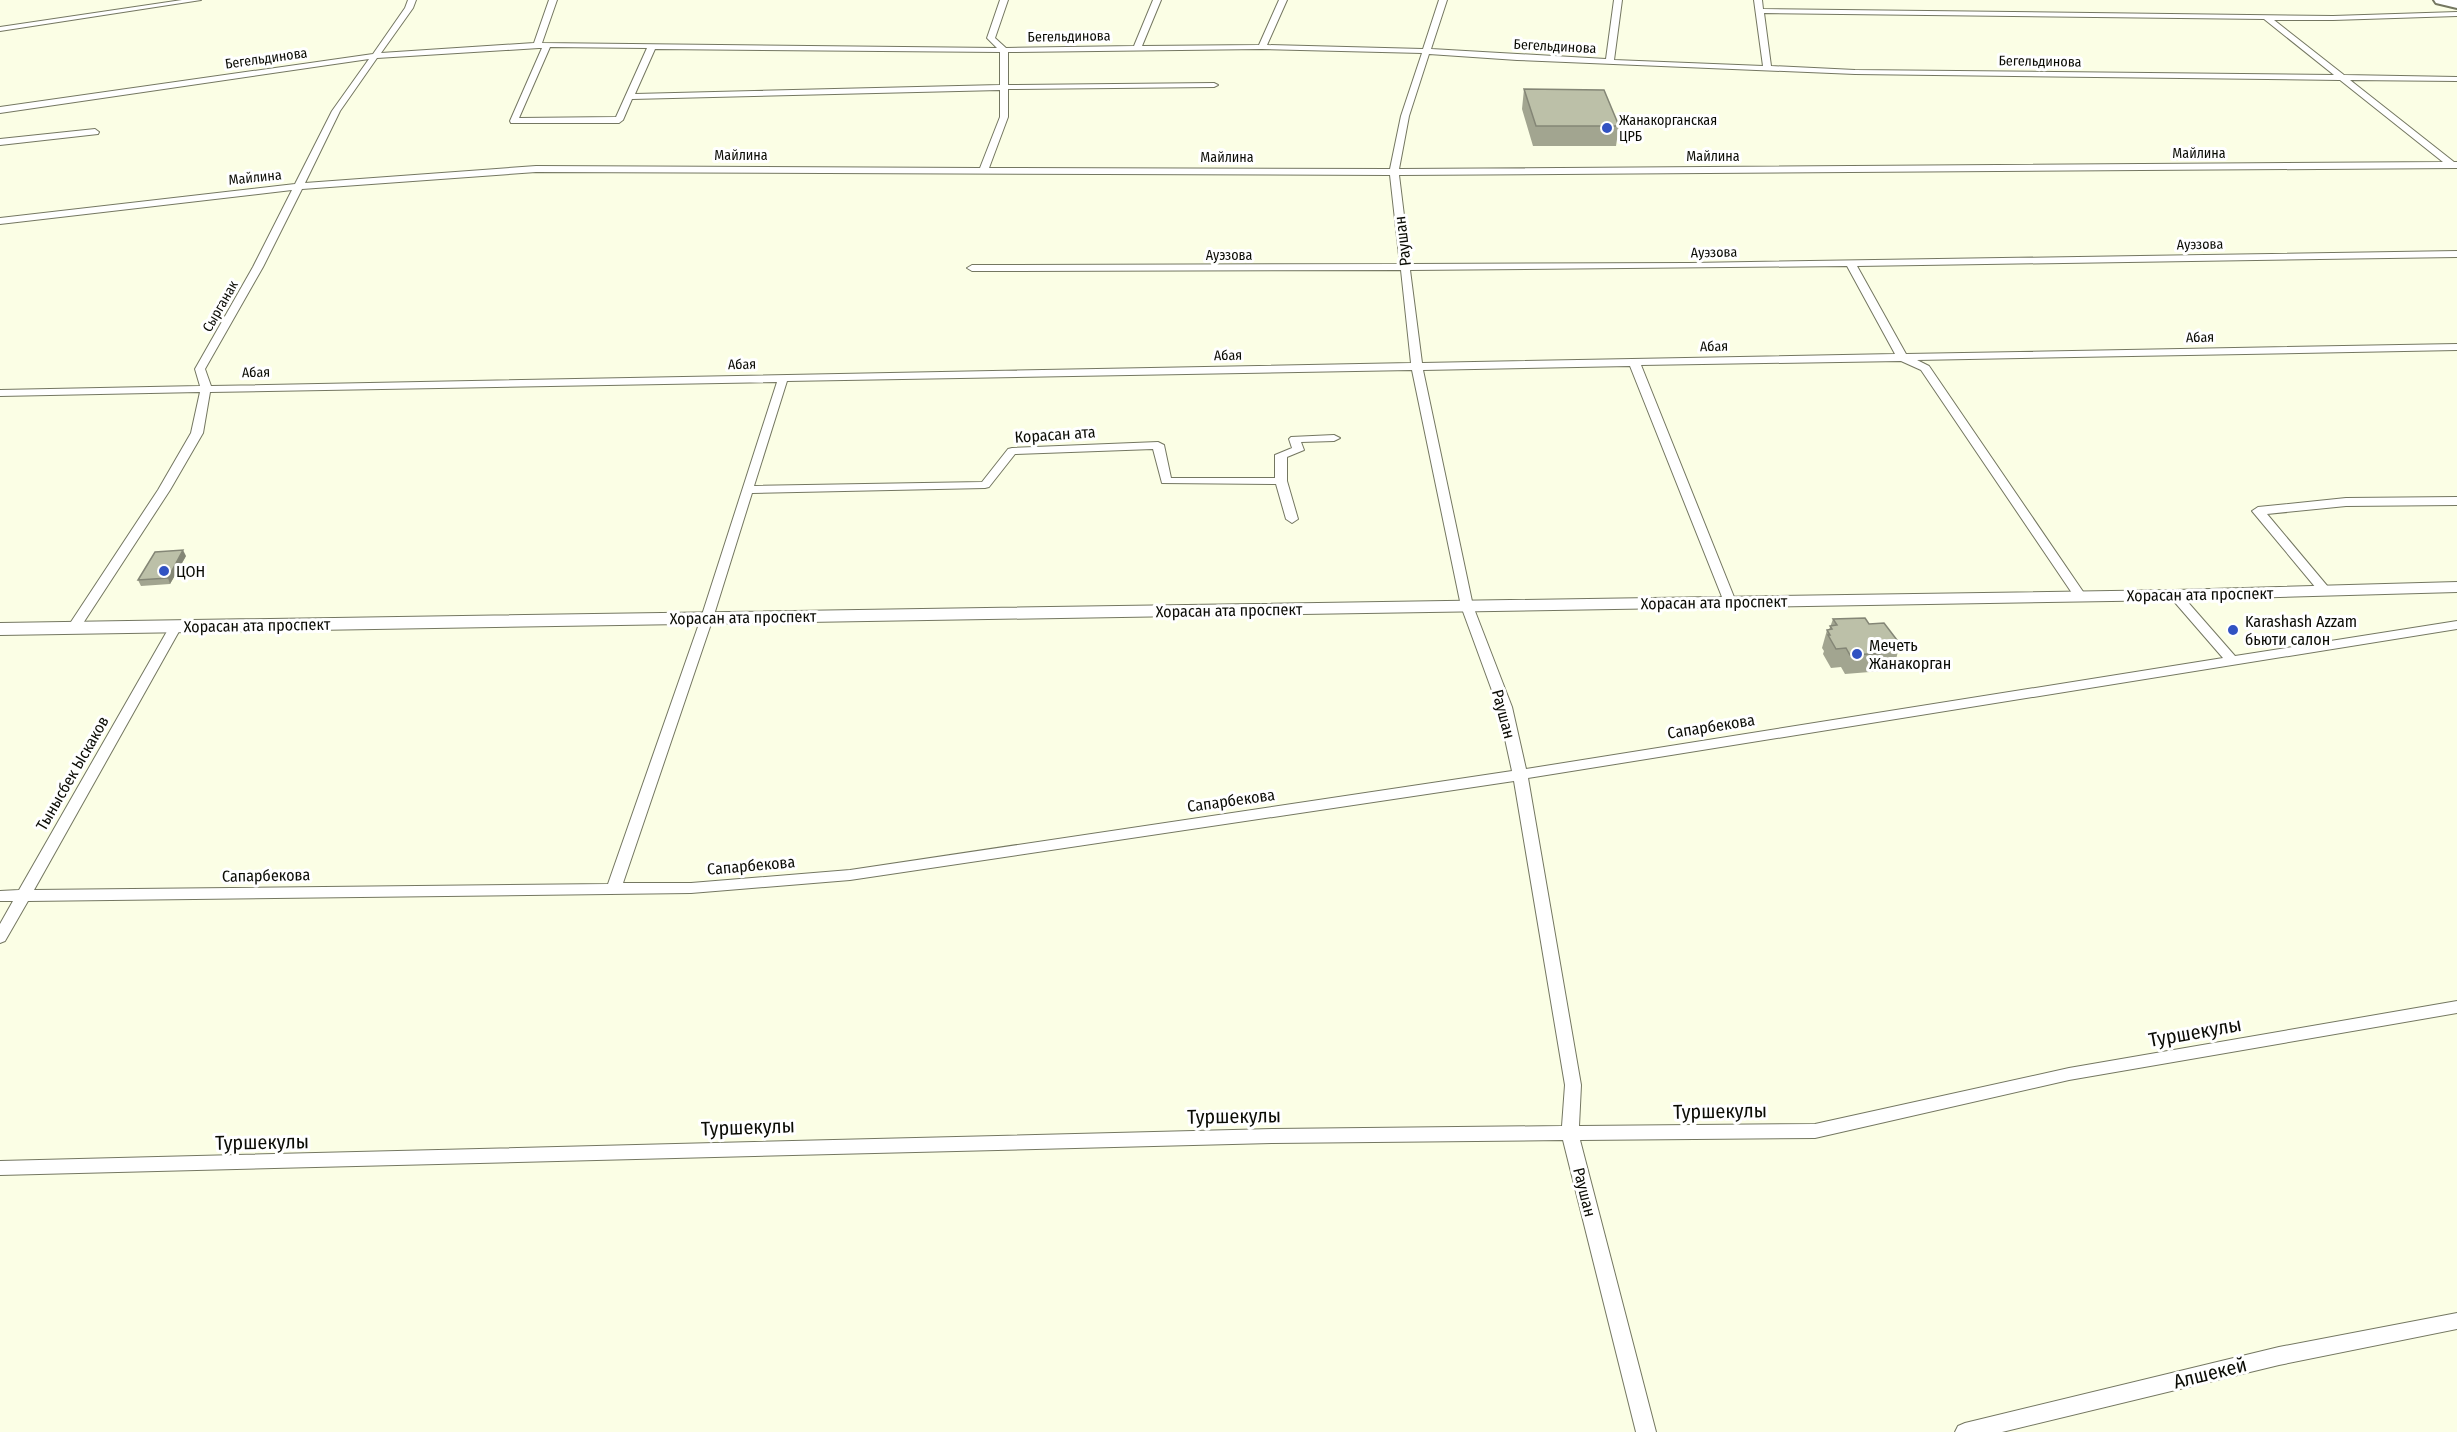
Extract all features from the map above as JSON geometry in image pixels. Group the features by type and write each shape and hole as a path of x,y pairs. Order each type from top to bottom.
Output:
{"main road":[{"path":"2440,0 2457,4"},
{"name":"Хорасан ата проспект","path":"0,629 2175,595 2457,587"}],"street":[{"path":"0,29 197,0"},
{"name":"Сырганак","path":"73,628 164,490 197,433 206,387 200,369 258,267 336,111 409,8 412,0"},
{"path":"553,0 542,46 514,121 619,120 652,46"},
{"path":"984,170 1004,117 1004,50 991,38 1004,0"},
{"path":"1137,49 1157,0"},
{"path":"1262,47 1283,0"},
{"name":"Раушан","path":"1443,0 1405,116 1394,172 1417,367 1467,606 1505,707 1520,775 1573,1085 1570,1133 1646,1432"},
{"path":"1611,62 1618,0"},
{"path":"1758,0 1767,68"},
{"path":"1759,11 2266,17 2402,17 2457,14"},
{"path":"2266,17 2455,166"},
{"name":"Бегельдинова","path":"0,110 373,56 542,46 1004,50 1262,47 1426,51 1767,68 2055,75 2457,79"},
{"path":"629,97 1004,87 1214,85"},
{"path":"0,142 94,132"},
{"name":"Майлина","path":"0,221 300,186 547,169 1394,172 2455,166"},
{"name":"Ауэзова","path":"972,268 1406,268 1851,264 2457,254"},
{"path":"1851,264 1902,357 1925,368 2080,596"},
{"name":"Абая","path":"0,393 206,387 2457,347"},
{"path":"1634,362 1731,602"},
{"path":"614,889 707,618 783,378"},
{"path":"1292,519 1281,481 1281,455 1298,450 1295,439 1334,438"},
{"name":"Корасан ата","path":"747,490 986,485 1012,451 1158,445 1166,481 1281,481"},
{"path":"2325,591 2258,511 2346,502 2457,501"},
{"path":"2175,595 2232,660"},
{"name":"Сапарбекова","path":"0,897 691,888 850,875 1520,775 2457,625"},
{"name":"Тынысбек Ыскаков","path":"0,937 176,627"},
{"name":"Туршекулы","path":"0,1168 271,1163 824,1146 1261,1136 1815,1131 2069,1074 2457,1007"},
{"name":"Алшекей","path":"1965,1432 2279,1356 2457,1321"}],"building":[{"path":"1524,89 1604,90 1619,126 1536,126"},
{"name":"ЦОН","path":"183,550 168,578 138,580 155,552"},
{"path":"1865,618 1869,624 1884,623 1900,644 1883,646 1887,653 1850,655 1846,648 1836,649 1827,630 1832,629 1830,626 1837,625 1833,619"}],"place":[{"name":"Жанакорганская ЦРБ","path":"1607,128"},
{"name":"ЦОН","path":"164,571"},
{"name":"Karashash Azzam бьюти салон","path":"2233,630"},
{"name":"Мечеть Жанакорган","path":"1857,654"}]}
